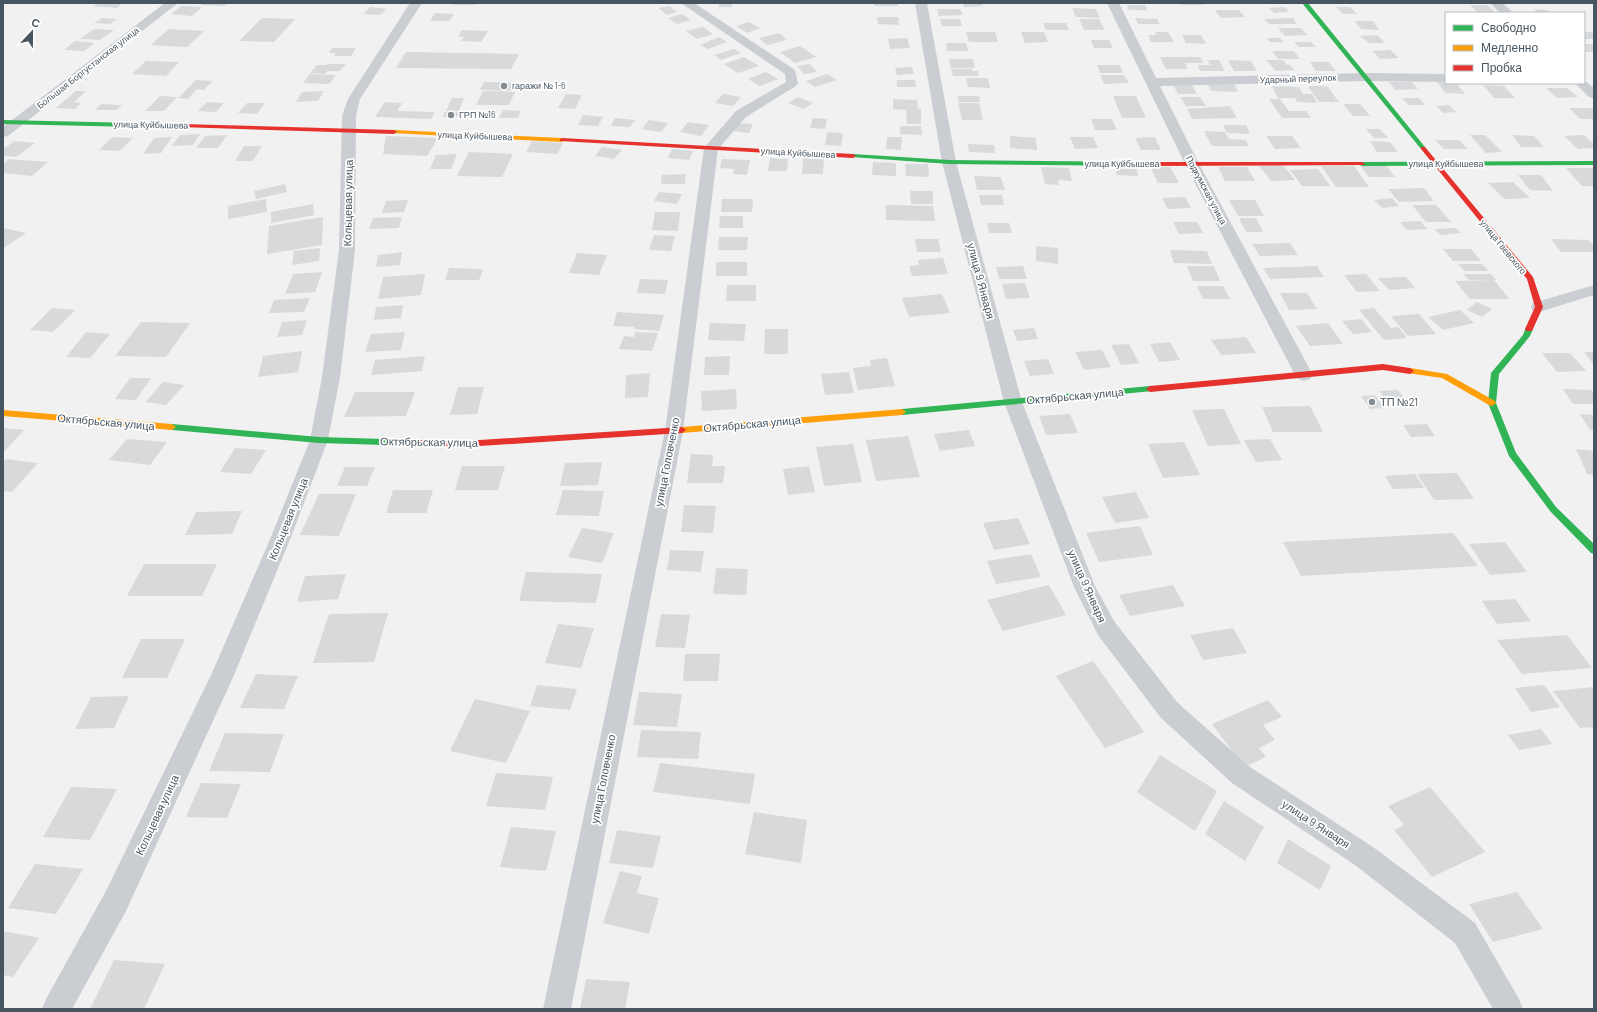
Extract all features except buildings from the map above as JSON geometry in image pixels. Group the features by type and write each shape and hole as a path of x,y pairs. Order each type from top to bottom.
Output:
{"street":[{"name":"Большая Боргустанская улица","path":"3,133 172,3"},
{"name":"Кольцевая улица","path":"56,1009 116,901 223,675 281,537 319,440 331,378 347,250 349,116 354,99 416,3"},
{"path":"687,3 791,73 792,83 740,114 711,148"},
{"name":"улица 9 Января","path":"921,3 949,162 1013,402 1085,587 1102,622 1169,710 1241,775 1364,856 1464,933 1509,1009"},
{"name":"Подкумская улица","path":"1113,3 1192,164 1304,375"},
{"name":"улица Гаевского","path":"1305,3 1530,279 1539,307"},
{"path":"1496,3 1506,12"},
{"name":"Ударный переулок","path":"1151,82 1366,77 1445,78"},
{"path":"1582,84 1594,94"},
{"name":"улица Куйбышева","path":"3,122 349,130 711,148 949,162 1192,164 1594,163"},
{"name":"улица Головченко","path":"557,1009 674,431 711,148"},
{"path":"1594,290 1539,307 1526,336 1495,373 1492,403 1512,454 1553,509 1594,550"},
{"name":"Октябрьская улица","path":"3,414 319,440 464,444 674,431 1013,402 1383,367 1444,376 1492,403"}],"traffic: fast":[{"path":"1305,3 1423,148"},
{"path":"3,122 181,126"},
{"path":"853,156 949,162 1150,164"},
{"path":"1362,164 1594,163"},
{"path":"1529,329 1526,336 1495,373 1492,403 1512,454 1553,509 1594,550"},
{"path":"902,412 1150,389"},
{"path":"172,427 319,440 417,443"}],"traffic: slow":[{"path":"394,132 562,140"},
{"path":"1410,371 1444,376 1492,403"},
{"path":"682,430 902,412"},
{"path":"3,413 172,427"}],"traffic: jam":[{"path":"181,126 394,132"},
{"path":"562,140 853,156"},
{"path":"1423,148 1530,279 1539,307 1529,329"},
{"path":"1150,164 1362,164"},
{"path":"1150,389 1383,367 1410,371"},
{"path":"417,443 464,444 682,430"}],"place":[{"name":"гаражи № 1-6","path":"504,86"},
{"name":"ГРП №16","path":"451,115"},
{"name":"ТП №21","path":"1372,402"}]}
